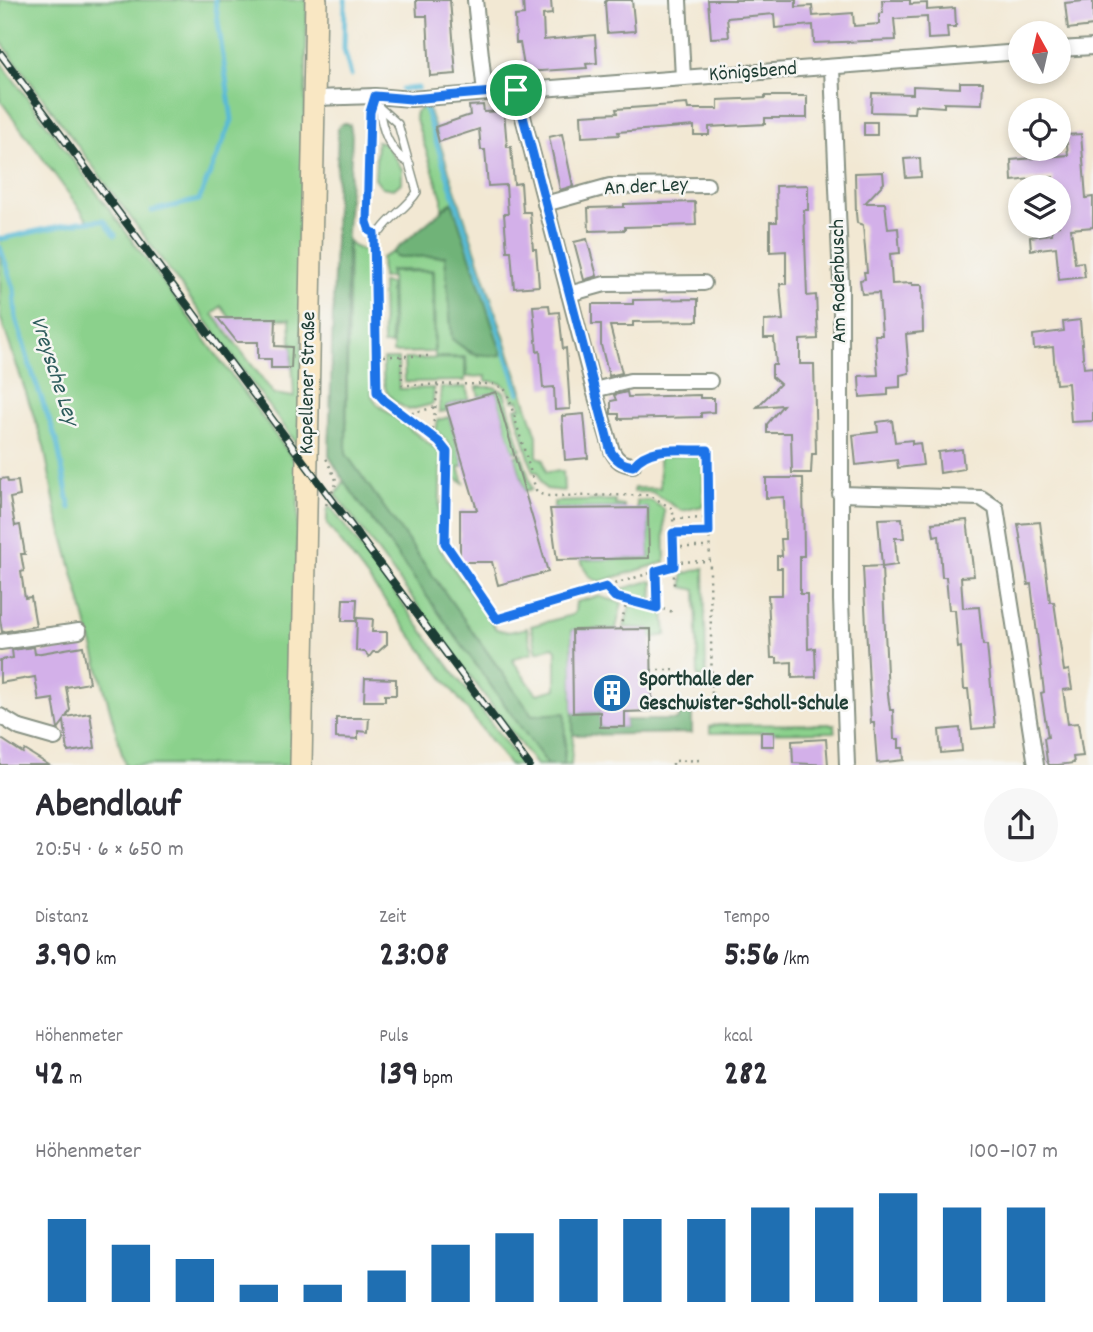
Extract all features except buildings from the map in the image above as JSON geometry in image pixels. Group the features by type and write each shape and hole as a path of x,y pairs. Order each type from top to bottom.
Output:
{"main road":[{"name":"Kapellener Straße","path":"301,765 316,0"}],"street":[{"path":"475,0 485,93"},
{"path":"679,0 683,78"},
{"path":"1071,48 1093,47"},
{"name":"Königsbend","path":"315,98 377,102 1008,53"},
{"name":"Am Rodenbusch","path":"832,68 841,283 840,494 843,695 847,765"},
{"path":"516,90 611,452 623,464 633,466"},
{"name":"An der Ley","path":"545,204 610,186 707,185"},
{"path":"569,294 605,284 704,283"},
{"path":"594,390 630,381 710,380"},
{"path":"840,494 981,498 996,508 1036,765"},
{"path":"0,642 79,631"},
{"path":"0,716 20,728 55,738"}],"lane":[{"path":"377,102 385,136 396,153 410,164"},
{"path":"377,102 398,124 416,187 415,196 389,219 381,231 374,233 370,231 367,222 370,112 377,102"}],"path":[{"path":"374,233 379,396 445,447 448,455 445,543 497,619 673,564 710,561"},
{"path":"376,356 433,356"},
{"path":"401,356 402,385 493,384 504,388 509,396 536,489 540,494 649,495 673,509 674,585"},
{"path":"432,436 438,385"},
{"path":"405,415 436,407"},
{"path":"633,466 649,452 708,450 712,697"},
{"path":"673,519 709,518"},
{"path":"673,533 709,532"},
{"path":"673,547 709,547"},
{"path":"656,571 657,608"},
{"path":"606,587 611,595 674,612"},
{"path":"620,629 627,600"},
{"path":"651,670 676,670"},
{"path":"673,765 673,761 701,760"}],"green space":[{"path":"0,0 307,0 300,448 0,40","holes":["221,306 230,318 290,319 294,397 274,394 213,314"]},
{"path":"0,61 299,467 292,765 125,765 56,510 44,446 0,316 0,238 88,220 0,100"},
{"path":"421,108 428,108 537,436 537,457 543,459 546,472 563,471 564,491 546,489 538,472 533,472 515,409 521,407 519,400 513,401 506,388 500,383 486,381 486,376 467,377 466,357 435,357 434,270 390,270 390,277 382,278 381,258 393,252 396,257 445,256 452,339 478,356 452,202 442,210 442,198 415,117"},
{"path":"344,123 350,125 352,136 347,234 346,454 532,715 565,713 564,765 548,765 344,481 329,456 338,127"},
{"path":"377,141 385,143 402,169 402,182 394,189 382,187 375,178"},
{"path":"452,202 502,355 475,353 452,339 445,256 396,257 393,252"},
{"path":"349,241 368,253 372,397 377,404 440,452 438,546 496,629 509,632 527,628 533,653 514,658 513,661 536,693 556,689 556,650 553,647 537,652 531,626 572,615 576,602 598,596 622,603 616,629 572,630 571,765 564,765 566,735 532,715 346,454"},
{"path":"432,271 434,352 393,353 391,272"},
{"path":"382,283 390,283 391,345 383,345"},
{"path":"465,358 465,381 405,382 404,359"},
{"path":"383,359 398,359 399,389 434,388 433,404 409,410 394,400 384,384"},
{"path":"466,387 469,399 446,406 447,411 439,412 441,388"},
{"path":"477,387 494,387 504,392 521,450 513,452 496,392 479,397"},
{"path":"449,417 464,466 459,467 464,483 454,478 453,451 436,431 438,420"},
{"path":"522,454 532,489 525,491 515,456"},
{"path":"696,455 703,459 703,506 682,511 652,492 634,492 634,488 660,488 659,456"},
{"path":"344,481 548,765 536,765 336,495"},
{"path":"615,500 615,505 624,505 624,508 554,509 554,502"},
{"path":"650,500 664,509 665,562 602,581 591,577 581,560 649,558 648,508 637,508 637,501"},
{"path":"330,506 522,765 509,765 327,524 327,511"},
{"path":"704,568 706,674 700,678 696,590 683,587 683,574"},
{"path":"653,582 652,603 617,594 618,590"},
{"path":"630,605 664,612 666,635 651,638 650,629 624,627"},
{"path":"600,712 601,727 625,727 625,720 677,720 680,714 692,714 692,733 573,735 573,713"},
{"path":"835,724 835,732 710,733 710,727 715,725"}],"waterway":[{"name":"Vreysche Ley","path":"152,211 199,200 232,120 215,0"},
{"path":"345,0 344,49 351,75"},
{"path":"402,89 418,88"},
{"path":"425,108 519,393"},
{"name":"Vreysche Ley","path":"0,239 79,222 104,220 115,235"},
{"name":"Vreysche Ley","path":"0,247 14,288 16,318 30,366 57,442 70,508"}],"railway":[{"path":"0,53 529,765"}],"place":[{"name":"Sporthalle der Geschwister-Scholl-Schule","path":"612,693"}],"route":[{"path":"516,90 611,452 623,464 633,466 649,452 708,450 709,532 673,533 674,566 656,571 657,608 615,597 606,587 497,619 445,543 448,455 445,447 377,392 374,233 370,231 367,222 370,112 375,96 411,99 516,90"}]}
